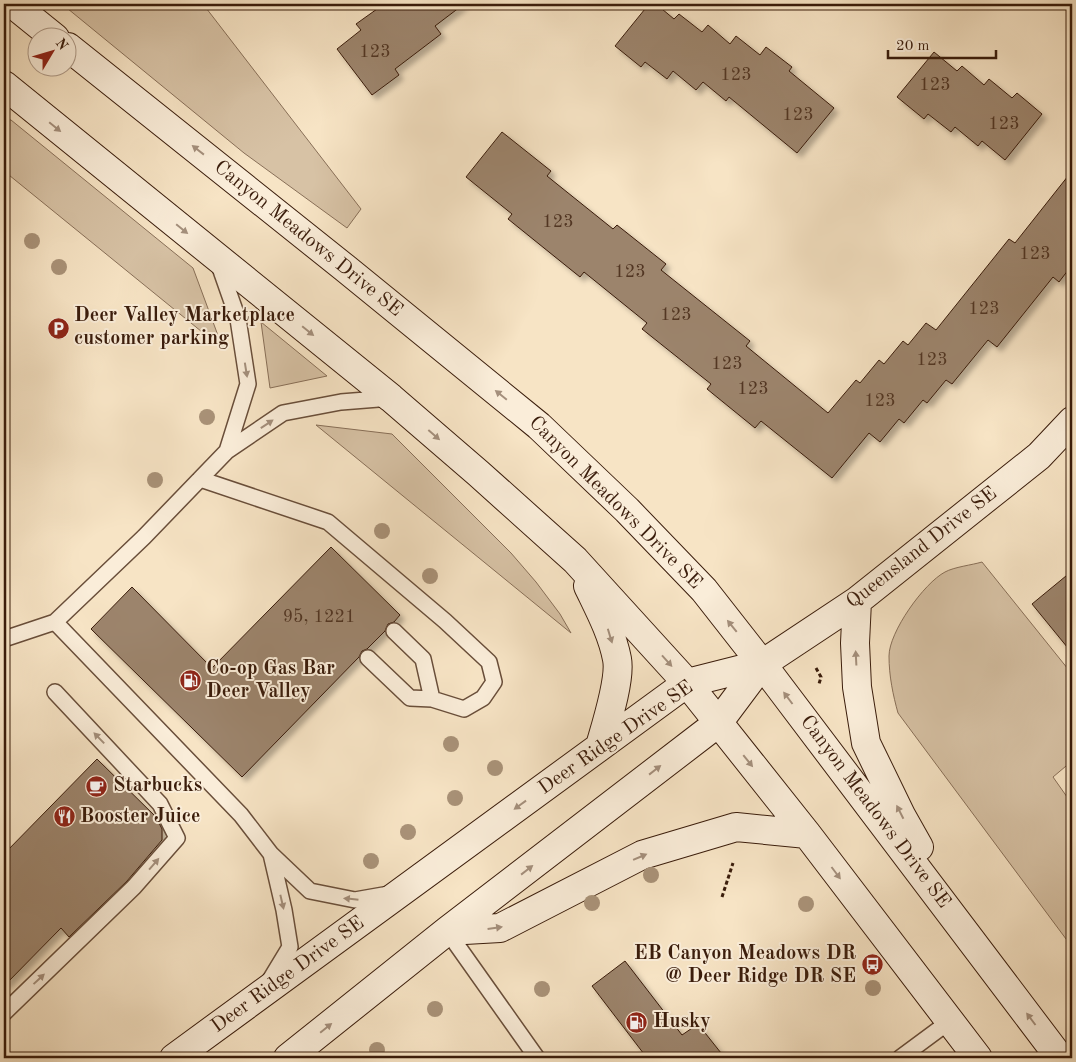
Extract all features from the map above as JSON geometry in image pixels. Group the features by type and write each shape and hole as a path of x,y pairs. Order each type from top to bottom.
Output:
{"street":[{"path":"13,4 43,28"},
{"name":"Canyon Meadows Drive SE","path":"78,55 539,426 627,510 704,590 1060,1058"},
{"path":"4,86 16,104 216,256 391,398 478,472 576,560 687,683 807,834 978,1058"},
{"name":"Queensland Drive SE","path":"762,664 857,601 1039,456 1072,421"},
{"path":"576,560 607,625 617,659 613,700 600,746"},
{"path":"857,601 855,643 857,687 866,743 901,815 966,932"},
{"path":"288,1058 446,931 718,722 762,664"},
{"name":"Deer Ridge Drive SE","path":"174,1058 687,683 762,664"},
{"path":"446,931 500,928 642,855 736,827 807,834"}],"lane":[{"path":"216,256 238,319 248,384 227,451"},
{"path":"4,639 55,622 144,537 227,451 283,413 340,402 391,398"},
{"path":"200,479 328,522 445,621 489,662 494,682 483,698 464,708 432,699 410,698 368,658"},
{"path":"55,622 241,815 271,854 310,891 355,900 399,892"},
{"path":"394,632 423,659 432,699"},
{"path":"4,1013 134,887 177,838 160,804 55,692"},
{"path":"262,993 290,947 284,910 271,854"},
{"path":"446,931 537,1058"},
{"path":"900,1058 950,1021"}],"path":[{"path":"816,668 821,677"},
{"path":"722,898 735,855"}],"shaded area":[{"path":"62,4 203,4 361,209 347,228 244,153"},
{"path":"4,119 11,120 193,268 223,349 4,171"},
{"path":"261,322 327,376 270,388"},
{"path":"316,425 392,434 511,553 560,614 571,633"},
{"path":"982,562 1072,674 1072,761 1053,777 1072,804 1072,947 898,713 894,699 889,656 895,634 909,609 927,586 945,572"}],"building":[{"path":"384,4 464,4 435,26 441,34 395,69 399,75 372,95 337,49 361,30 356,24"},
{"path":"649,4 656,4 674,19 679,14 702,32 708,25 730,44 736,36 760,55 766,47 792,67 789,71 834,108 797,153 729,97 726,101 703,82 696,90 673,71 667,79 645,62 641,67 615,46"},
{"path":"934,52 957,71 962,66 984,85 989,79 1012,98 1017,93 1042,114 1005,160 982,141 978,146 955,127 951,132 928,114 924,119 897,97"},
{"path":"502,132 551,171 547,176 613,229 617,225 666,264 661,270 750,341 746,346 828,413 856,380 860,383 879,360 884,364 903,341 908,345 926,323 936,330 1009,239 1015,243 1072,171 1072,265 1059,282 1053,277 997,347 988,340 952,384 946,380 927,403 923,400 904,423 899,419 880,442 869,433 832,478 761,421 755,428 707,389 711,384 642,329 647,323 584,272 580,277 508,219 512,214 466,177"},
{"path":"331,547 400,615 394,622 388,624 385,631 367,649 362,651 359,657 242,777 91,629 132,587 212,668"},
{"path":"1072,571 1072,653 1032,604"},
{"path":"97,759 156,817 162,829 162,840 127,881 69,937 61,928 4,986 4,854"},
{"path":"625,961 682,1035 698,1024 725,1058 647,1058 592,986"}],"place":[{"name":"Deer Valley Marketplace customer parking","path":"58,328"},
{"name":"Co-op Gas Bar Deer Valley","path":"190,681"},
{"name":"Starbucks","path":"97,786"},
{"name":"Booster Juice","path":"64,817"},
{"name":"EB Canyon Meadows DR @ Deer Ridge DR SE","path":"872,965"},
{"name":"Husky","path":"637,1022"}]}
